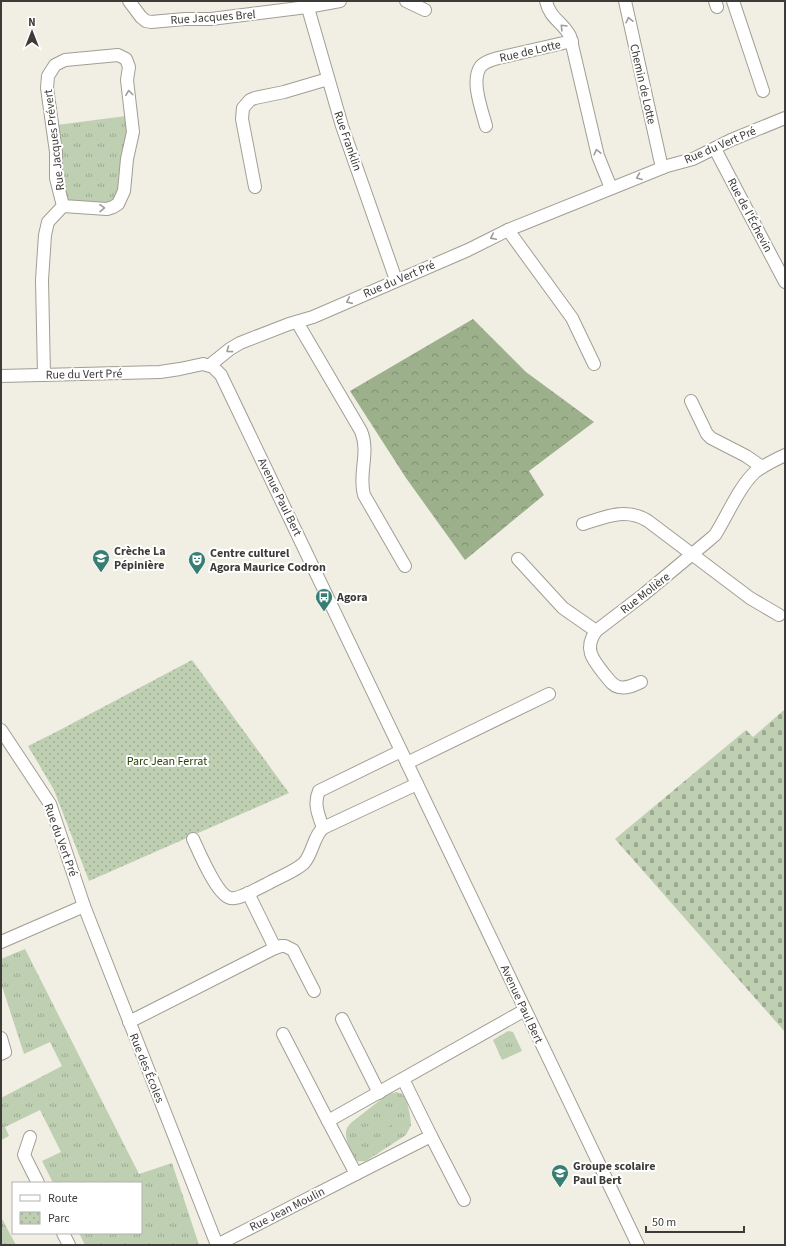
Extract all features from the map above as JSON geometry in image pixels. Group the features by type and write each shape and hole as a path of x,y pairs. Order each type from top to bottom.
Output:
{"street":[{"name":"Rue Jacques Brel","path":"129,1 141,17 146,21 151,22 185,19 211,19 306,4 340,1"},
{"path":"406,1 425,10"},
{"name":"Rue de Lotte","path":"546,1 550,14 567,31 572,42 598,156 611,188"},
{"name":"Chemin de Lotte","path":"624,1 662,168"},
{"path":"733,1 763,91"},
{"name":"Rue Franklin","path":"306,4 347,140 396,280"},
{"name":"Rue de Lotte","path":"486,126 476,78 482,65 488,61 498,58 572,42"},
{"name":"Rue Jacques Prévert","path":"44,375 42,280 45,235 48,222 63,206 107,209 113,207 118,204 124,191 127,158 133,132 127,80 129,67 123,56 113,54 65,60 55,65 48,76 48,88 56,152 56,178 63,206"},
{"path":"255,187 242,119 243,108 246,103 255,98 284,92 328,78"},
{"name":"Rue du Vert Pré","path":"1,376 160,372 203,364 210,365 240,343 313,317 468,250 508,230 662,168 693,159 731,140 785,118"},
{"name":"Rue de l'Échevin","path":"715,149 785,282"},
{"path":"508,230 572,318 594,364"},
{"path":"297,322 361,431 365,446 361,486 364,495 405,566"},
{"name":"Avenue Paul Bert","path":"210,365 216,369 224,380 638,1245"},
{"path":"691,401 707,434 711,438 746,456 762,467"},
{"name":"Rue Molière","path":"596,631 644,595 715,535 744,487 755,472 785,455"},
{"path":"583,524 612,515 625,513 648,521 750,598 779,615"},
{"path":"518,559 563,608 596,631 590,641 592,658 611,683 620,688 626,688 641,682"},
{"path":"407,763 550,694"},
{"name":"Rue du Vert Pré","path":"1,730 50,804 79,890"},
{"path":"323,828 316,807 316,798 319,791 401,751"},
{"path":"193,840 219,890 230,898 237,898 302,865 318,834 323,828 418,784"},
{"name":"Rue des Écoles","path":"79,890 129,1022 217,1245"},
{"path":"248,893 275,948"},
{"path":"1,942 84,906"},
{"path":"129,1022 281,946 285,946 293,950 314,990"},
{"path":"328,1121 525,1010"},
{"path":"342,1019 379,1093"},
{"path":"283,1034 356,1174"},
{"path":"1,1038 5,1052 1,1054"},
{"path":"403,1079 464,1200"},
{"name":"Rue Jean Moulin","path":"217,1245 431,1136"},
{"path":"30,1138 24,1155 38,1182"},
{"path":"64,1234 69,1245"}],"green space":[{"path":"126,116 128,134 120,187 116,197 112,202 106,205 70,202 65,198 61,189 57,125"},
{"path":"473,319 526,372 594,422 529,471 544,495 465,560 406,478 350,391"},
{"name":"Parc Jean Ferrat","path":"192,660 289,793 89,881 54,790 28,746"},
{"path":"785,709 785,1032 615,839 746,730 753,737"},
{"path":"25,949 139,1174 172,1163 199,1245 85,1245 80,1234 142,1234 142,1182 52,1182 42,1161 61,1152 40,1110 5,1127 9,1136 1,1140 1,1098 62,1066 50,1042 24,1054 1,983 1,959"},
{"path":"508,1031 513,1032 522,1051 502,1060 493,1040"},
{"path":"397,1092 406,1098 410,1115 411,1125 406,1135 366,1161 356,1160 351,1151 346,1135 348,1127 352,1122 388,1094"},
{"path":"391,1112 397,1122 371,1136 366,1127"},
{"path":"1,1217 16,1245 1,1245"}],"place":[{"name":"Crèche La Pépinière","path":"101,573"},
{"name":"Centre culturel Agora Maurice Codron","path":"197,575"},
{"name":"Agora","path":"324,612"},
{"name":"Groupe scolaire Paul Bert","path":"560,1188"}]}
